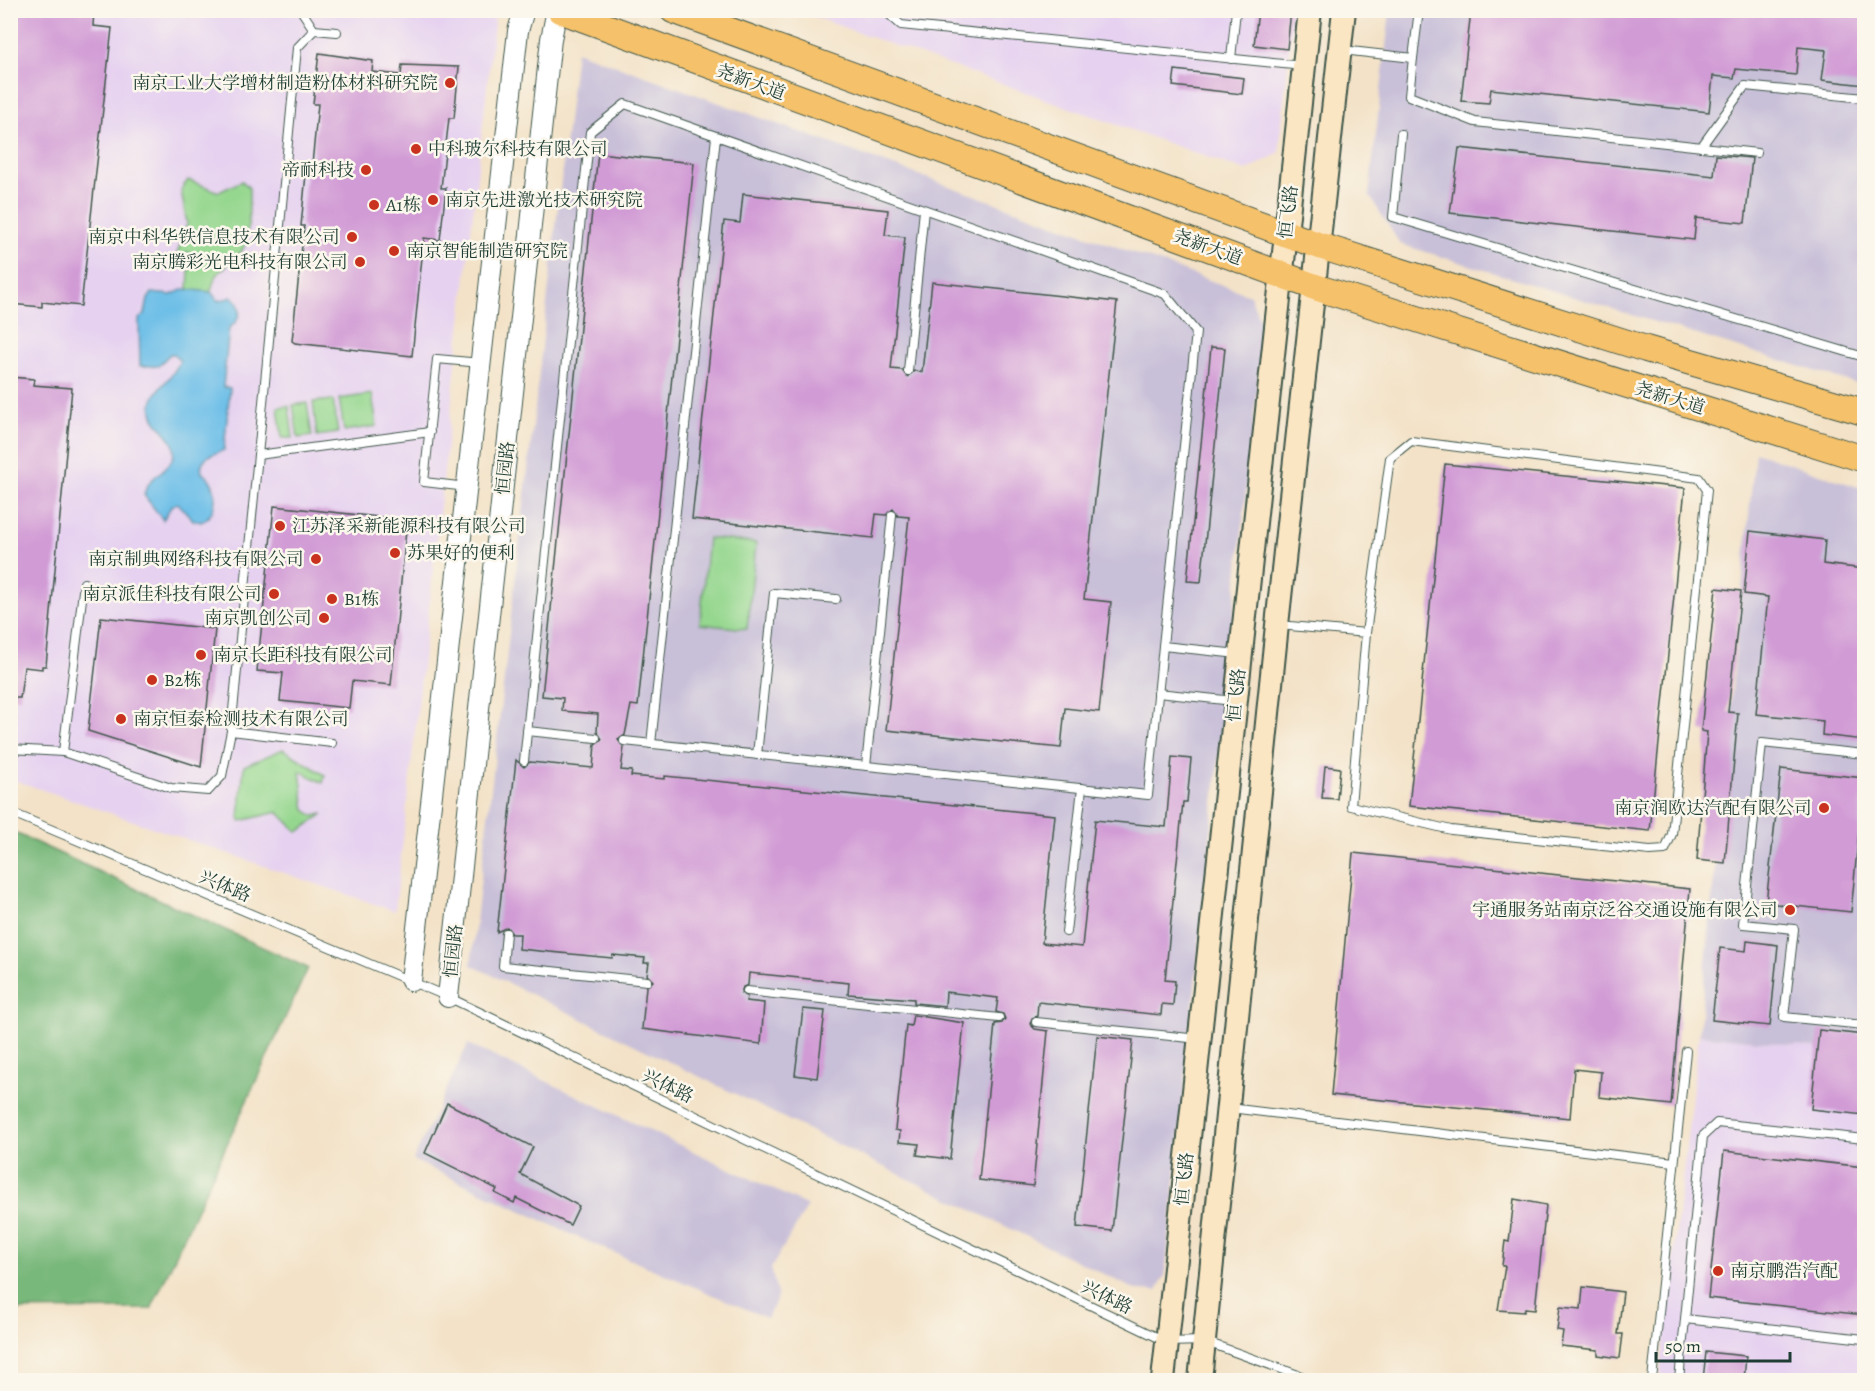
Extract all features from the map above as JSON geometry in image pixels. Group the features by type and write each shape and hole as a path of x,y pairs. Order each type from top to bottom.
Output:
{"main road":[{"name":"尧新大道","path":"559,10 700,64 1315,287 1864,459"},
{"path":"673,10 1320,246 1646,349 1864,412"},
{"name":"恒飞路","path":"1163,1380 1310,10"},
{"name":"恒飞路","path":"1200,1380 1277,625 1344,10"}],"street":[{"name":"恒园路","path":"411,981 469,483 518,31 524,10"},
{"name":"恒园路","path":"448,997 550,51 559,10"},
{"path":"469,483 504,482"}],"lane":[{"path":"302,10 314,30"},
{"path":"884,10 901,25 1304,66"},
{"path":"1231,59 1236,10"},
{"path":"1419,10 1409,96 1474,122 1757,153"},
{"path":"314,30 337,32"},
{"path":"10,749 63,752 171,788 208,791 222,776 231,731 297,48 314,30"},
{"path":"1340,49 1413,58"},
{"path":"1701,147 1745,86 1864,98"},
{"path":"524,761 590,132 624,104 1165,294 1196,332 1148,795 624,741"},
{"path":"1401,134 1393,217 1864,357"},
{"path":"651,744 716,136"},
{"path":"908,370 924,210"},
{"path":"469,483 424,482 437,359 482,363"},
{"path":"258,455 430,432"},
{"path":"1411,441 1699,478 1707,490 1672,834 1665,850 1650,851 1451,830 1351,806 1366,633 1390,458 1411,441"},
{"path":"866,766 892,515"},
{"path":"63,752 84,583"},
{"path":"757,755 774,592 836,599"},
{"path":"1277,625 1366,633"},
{"path":"1163,646 1240,654"},
{"path":"1158,693 1235,701"},
{"path":"231,731 332,743"},
{"path":"527,731 596,738"},
{"path":"1864,754 1762,743 1743,924 1794,929 1785,1017 1864,1025"},
{"path":"1066,932 1082,788"},
{"name":"兴体路","path":"10,812 448,997 1167,1342 1204,1341 1312,1380"},
{"path":"506,933 503,966 647,981"},
{"path":"747,991 999,1018"},
{"path":"1036,1022 1199,1039"},
{"path":"1652,1380 1686,1051"},
{"path":"1228,1108 1674,1162"},
{"path":"1679,1380 1703,1136 1717,1123 1864,1139"},
{"path":"1685,1319 1864,1340"}],"shaded area":[{"path":"479,10 495,16 395,911 11,779 11,11"},
{"path":"798,11 1293,11 1279,153 1246,171"},
{"path":"1390,11 1864,11 1864,386 1400,244 1369,195"},
{"path":"576,51 1250,295 1263,329 1165,1276 1157,1291 1136,1290 471,965"},
{"path":"1755,452 1864,489 1864,1052 1699,1035"},
{"path":"1699,1035 1864,1052 1864,1380 1659,1380"},
{"path":"468,1044 808,1206 771,1268 778,1297 767,1318 575,1236 413,1160"}],"green space":[{"path":"188,180 219,192 242,181 249,188 249,220 245,244 238,255 216,277 211,292 188,290 190,253 186,252 185,262 179,264 177,254 187,224 181,190"},
{"path":"372,394 377,426 344,431 339,399"},
{"path":"333,400 338,433 317,436 313,402"},
{"path":"307,403 312,436 298,438 293,405"},
{"path":"289,406 293,438 282,438 278,407"},
{"path":"708,538 756,543 747,629 700,624"},
{"path":"283,749 325,775 323,783 300,771 305,810 314,816 323,814 298,832 278,812 240,821 239,817 244,766"},
{"path":"11,831 308,968 151,1309 11,1310"}],"water":[{"path":"184,289 211,292 218,301 232,297 240,313 229,328 223,387 230,388 224,450 207,457 201,468 202,473 212,483 215,497 212,512 201,522 193,520 178,503 172,505 163,520 144,495 150,482 168,465 174,454 171,440 153,416 151,408 155,395 180,361 174,354 170,354 158,366 140,366 139,319 145,314 148,299 152,293 171,295"}],"building":[{"path":"10,10 94,10 93,26 112,28 81,306 42,302 42,307 10,304"},
{"path":"1258,10 1291,10 1287,49 1254,45"},
{"path":"1471,10 1864,10 1864,85 1822,80 1826,50 1798,47 1796,75 1736,69 1734,78 1713,76 1709,112 1491,89 1489,103 1461,101"},
{"name":"A1栋","path":"319,53 373,61 372,72 401,75 402,65 459,67 454,118 449,118 441,188 446,188 440,240 424,238 412,356 292,341 304,226 301,226 306,174 311,174 318,104 313,104"},
{"path":"1175,70 1244,78 1242,94 1173,86"},
{"path":"1459,148 1714,176 1716,155 1752,158 1745,223 1696,218 1694,240 1450,213"},
{"path":"598,153 694,163 638,706 631,705 625,735 618,740 624,747 621,770 632,771 631,776 665,779 665,776 1055,815 1042,943 1082,947 1095,820 1166,827 1172,757 1191,759 1187,802 1183,802 1165,980 1175,981 1173,1005 1162,1004 1161,1015 1038,1002 1037,1016 1032,1018 1030,1024 1035,1029 1048,1031 1033,1186 979,1180 995,1024 1002,1023 1005,1019 1003,1014 996,1012 998,998 946,992 945,1006 914,1003 914,999 848,994 849,983 749,973 748,985 743,987 741,993 747,997 746,1001 764,1003 761,1044 642,1029 646,987 653,981 647,975 649,963 644,963 645,958 613,955 612,958 519,949 520,934 512,934 507,927 497,932 516,760 524,767 530,762 593,768 595,744 602,739 597,732 598,714 562,711 563,698 542,696"},
{"path":"743,194 888,210 885,235 905,237 891,369 902,370 907,377 914,371 922,372 932,282 1117,302 1084,599 1111,602 1099,712 1065,708 1061,748 886,730 909,517 898,516 893,509 886,515 876,514 873,538 692,519 724,221 740,223"},
{"path":"1211,347 1225,348 1201,582 1187,581"},
{"path":"10,377 34,379 33,385 72,388 46,666 42,666 42,669 24,667 20,698 10,698"},
{"path":"1445,464 1685,488 1650,831 1409,806"},
{"name":"B1栋","path":"274,506 407,520 391,685 352,681 349,708 280,701 283,673 257,671"},
{"path":"1750,531 1825,540 1823,564 1864,569 1864,740 1822,735 1823,721 1756,714 1768,597 1744,594"},
{"path":"1716,588 1741,591 1728,712 1738,713 1725,863 1697,860 1707,732 1701,731"},
{"name":"B2栋","path":"101,617 215,629 201,767 88,731"},
{"path":"1325,766 1340,768 1337,799 1322,798"},
{"path":"1781,769 1864,778 1851,912 1766,903"},
{"path":"1353,853 1690,889 1671,1105 1599,1097 1601,1072 1574,1069 1570,1118 1331,1095"},
{"path":"1747,941 1778,945 1770,1026 1712,1020 1720,948 1746,951"},
{"path":"803,1009 825,1011 817,1078 795,1075"},
{"path":"913,1015 964,1023 950,1159 917,1155 919,1144 899,1142 900,1131 895,1130 906,1025 911,1026"},
{"path":"1819,1030 1864,1035 1864,1115 1811,1109"},
{"path":"1097,1036 1133,1040 1112,1231 1077,1227"},
{"path":"447,1103 533,1147 520,1174 579,1206 570,1225 516,1198 514,1203 495,1193 497,1189 425,1153"},
{"path":"1724,1151 1864,1167 1864,1315 1708,1298"},
{"path":"1514,1199 1546,1205 1535,1310 1525,1309 1524,1312 1498,1310 1505,1266 1502,1266 1505,1241 1509,1242"},
{"path":"1583,1287 1623,1292 1618,1334 1623,1334 1620,1358 1598,1355 1598,1350 1561,1346 1563,1331 1557,1330 1560,1307 1581,1309"},
{"path":"1706,1352 1746,1356 1744,1380 1703,1380"}],"place":[{"name":"南京工业大学增材制造粉体材料研究院","path":"450,83"},
{"name":"中科玻尔科技有限公司","path":"416,149"},
{"name":"帝耐科技","path":"366,170"},
{"name":"南京先进激光技术研究院","path":"433,200"},
{"name":"A1栋","path":"374,205"},
{"name":"南京中科华铁信息技术有限公司","path":"352,237"},
{"name":"南京智能制造研究院","path":"394,251"},
{"name":"南京腾彩光电科技有限公司","path":"360,262"},
{"name":"江苏泽采新能源科技有限公司","path":"280,526"},
{"name":"苏果好的便利","path":"395,553"},
{"name":"南京制典网络科技有限公司","path":"316,559"},
{"name":"南京派佳科技有限公司","path":"274,594"},
{"name":"B1栋","path":"332,599"},
{"name":"南京凯创公司","path":"324,618"},
{"name":"南京长距科技有限公司","path":"201,655"},
{"name":"B2栋","path":"152,680"},
{"name":"南京恒泰检测技术有限公司","path":"121,719"},
{"name":"南京润欧达汽配有限公司","path":"1824,808"},
{"name":"宇通服务站南京泛谷交通设施有限公司","path":"1790,910"},
{"name":"南京鹏浩汽配","path":"1718,1271"}]}
